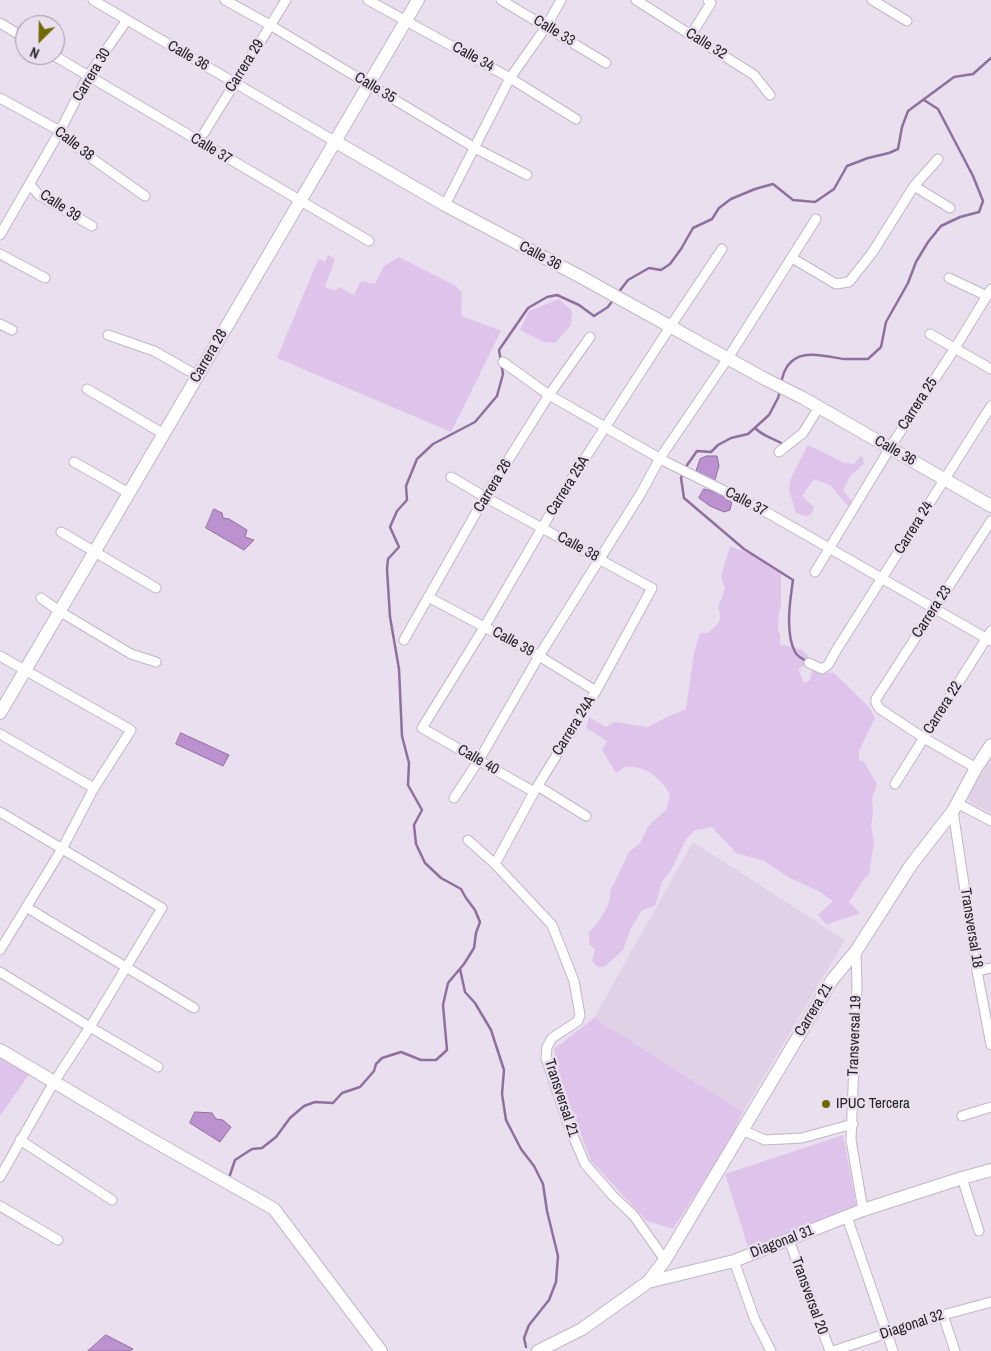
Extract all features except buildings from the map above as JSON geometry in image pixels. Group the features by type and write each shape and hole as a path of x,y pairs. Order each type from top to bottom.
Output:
{"street":[{"name":"Calle 36","path":"93,0 445,205 581,277 765,379 804,398 991,506"},
{"name":"Calle 35","path":"225,0 475,148 527,175"},
{"name":"Carrera 29","path":"204,133 286,0"},
{"name":"Calle 34","path":"368,0 510,78 576,119"},
{"name":"Carrera 28","path":"0,712 418,0"},
{"name":"Calle 33","path":"501,0 606,63"},
{"path":"445,205 510,78 546,27 561,0"},
{"name":"Calle 32","path":"636,0 754,75 770,95"},
{"path":"691,35 711,3 708,0"},
{"path":"872,0 908,21"},
{"name":"Carrera 30","path":"0,235 60,131 88,76 127,20"},
{"path":"0,23 15,32"},
{"name":"Calle 37","path":"65,62 370,241"},
{"name":"Calle 38","path":"0,98 60,131 87,155 145,196"},
{"path":"792,258 836,284 849,282 866,261 914,186 938,159"},
{"name":"Calle 39","path":"29,184 39,195 92,226"},
{"path":"914,186 950,208"},
{"path":"454,798 479,760 539,656 816,219"},
{"name":"Carrera 25A","path":"422,728 485,626 542,527 722,249"},
{"path":"0,254 45,278"},
{"path":"949,278 989,292"},
{"name":"Carrera 25","path":"815,572 889,448 955,348 989,292"},
{"path":"0,324 12,330"},
{"path":"930,334 991,369"},
{"path":"108,335 154,351 198,376"},
{"name":"Carrera 26","path":"404,640 485,497 549,395 590,337"},
{"name":"Calle 37","path":"503,362 549,395 663,460 761,509 934,609 990,637"},
{"path":"86,389 164,434"},
{"name":"Carrera 24","path":"809,663 822,669 828,665 991,406"},
{"path":"779,452 803,433 819,407"},
{"path":"74,462 129,493"},
{"name":"Calle 38","path":"451,477 652,588"},
{"name":"Carrera 23","path":"924,738 878,707 876,699 991,521"},
{"path":"61,532 156,588"},
{"name":"Carrera 24A","path":"495,864 535,790 596,691 652,588"},
{"name":"Calle 39","path":"428,597 539,656 596,691"},
{"path":"41,598 59,612 131,654 156,662"},
{"name":"Carrera 22","path":"896,784 990,637"},
{"path":"0,656 131,730 94,788 62,848 0,950"},
{"name":"Calle 40","path":"422,728 535,790 541,788 586,816"},
{"path":"0,734 94,788"},
{"path":"924,738 976,768"},
{"name":"Carrera 21","path":"648,1282 665,1260 832,980 856,951 911,865 955,807 991,745"},
{"path":"955,807 991,821"},
{"name":"Transversal 18","path":"955,807 977,971 991,1045"},
{"path":"0,812 162,908 90,1027 54,1082 0,1177"},
{"name":"Transversal 21","path":"468,840 495,864 552,925 574,981 580,1014 578,1021 552,1038 547,1047 546,1058 568,1124 585,1164 612,1196 634,1216 665,1260"},
{"path":"26,907 194,1008"},
{"name":"Transversal 19","path":"856,951 857,985 851,1140 864,1210"},
{"path":"977,971 991,968"},
{"path":"0,972 158,1067"},
{"path":"0,1050 274,1209 381,1351"},
{"path":"962,1116 991,1107"},
{"path":"742,1130 765,1140 802,1138 853,1124"},
{"path":"20,1140 112,1200"},
{"name":"Diagonal 31","path":"538,1351 582,1329 648,1282 734,1261 864,1210 991,1170"},
{"path":"962,1178 979,1231"},
{"path":"0,1206 58,1240"},
{"path":"847,1217 893,1351"},
{"name":"Transversal 20","path":"789,1240 831,1351"},
{"path":"734,1261 755,1320 771,1351"},
{"name":"Diagonal 32","path":"831,1351 943,1315 991,1302"},
{"path":"943,1315 955,1351"}],"shaded area":[{"path":"328,255 335,259 325,287 335,291 339,287 354,295 361,281 375,284 384,266 399,257 456,286 462,293 462,316 501,331 451,432 277,358 314,269 319,259 325,262"},
{"path":"559,299 572,311 571,325 555,343 544,342 520,330 529,311"},
{"path":"808,445 845,463 854,464 862,454 864,464 850,476 843,491 852,501 849,507 830,485 814,479 802,496 814,507 811,515 805,516 796,513 789,490 791,478"},
{"path":"707,456 717,456 719,466 714,483 696,471 700,459"},
{"path":"704,489 733,497 730,510 724,512 710,506 699,498"},
{"path":"214,509 222,513 223,518 229,519 247,530 245,537 254,540 244,550 206,528"},
{"path":"730,546 748,553 781,574 781,606 778,630 780,644 802,650 809,657 804,666 798,669 804,683 810,680 812,671 834,673 869,707 875,718 859,751 859,760 864,762 877,784 872,798 873,813 871,826 874,842 869,875 864,879 849,902 860,913 827,925 818,915 833,901 820,892 788,877 764,861 736,853 712,827 695,830 685,841 671,870 662,882 655,906 642,910 631,928 623,950 604,967 598,967 592,961 595,950 589,943 589,933 600,920 609,902 610,892 629,852 640,843 649,825 666,810 670,795 658,779 640,768 626,767 616,773 602,750 607,741 586,728 589,717 606,727 614,722 648,727 686,709 694,653 700,633 708,633 720,620 718,608 725,588 721,577"},
{"path":"181,733 229,755 223,766 176,744"},
{"path":"991,758 991,813 966,798"},
{"path":"693,842 845,940 743,1112 594,1018"},
{"path":"594,1018 743,1112 728,1144 673,1229 647,1221 591,1161 560,1078 554,1049"},
{"path":"0,1053 31,1072 0,1116"},
{"path":"195,1112 212,1113 216,1119 223,1120 231,1127 220,1142 190,1123"},
{"path":"843,1135 857,1208 748,1247 725,1174"},
{"path":"106,1335 133,1349 129,1351 88,1351"}],"waterway":[{"path":"618,293 628,280 649,268 661,270 670,264 693,228 712,219 719,208 731,199 773,184 793,200 815,202 834,189 847,166 898,149 902,127 908,111 954,77 973,74 991,58"},
{"path":"781,383 784,371 789,364 796,358 803,356 816,355 844,359 868,359 881,347 886,322 928,242 941,226 960,217 979,212 983,201 973,176 938,109 924,100"},
{"path":"230,1175 235,1160 252,1149 262,1148 276,1137 290,1118 304,1106 315,1102 333,1103 342,1093 360,1087 382,1058 401,1052 421,1060 436,1060 447,1050 443,1005 448,983 464,964 474,948 480,922 475,910 461,889 441,878 425,863 416,844 414,825 422,810 408,785 409,763 402,736 399,669 390,617 387,569 388,559 399,547 390,527 397,511 407,500 406,486 417,459 433,444 475,422 497,396 503,374 499,350 528,308 547,297 557,295 579,305 594,316 608,307 613,300"},
{"path":"685,468 697,451 711,452 718,445 731,438 748,434 769,415 780,391"},
{"path":"755,428 762,434 784,445"},
{"path":"683,473 681,478 684,498 744,549 793,580 789,616 790,636 796,653 808,662"},
{"path":"460,969 465,992 475,1003 491,1030 504,1070 502,1094 506,1120 521,1149 534,1166 543,1184 547,1211 558,1256 556,1282 549,1300 529,1325 524,1338 526,1347"}],"place":[{"name":"IPUC Tercera","path":"826,1104"}]}
